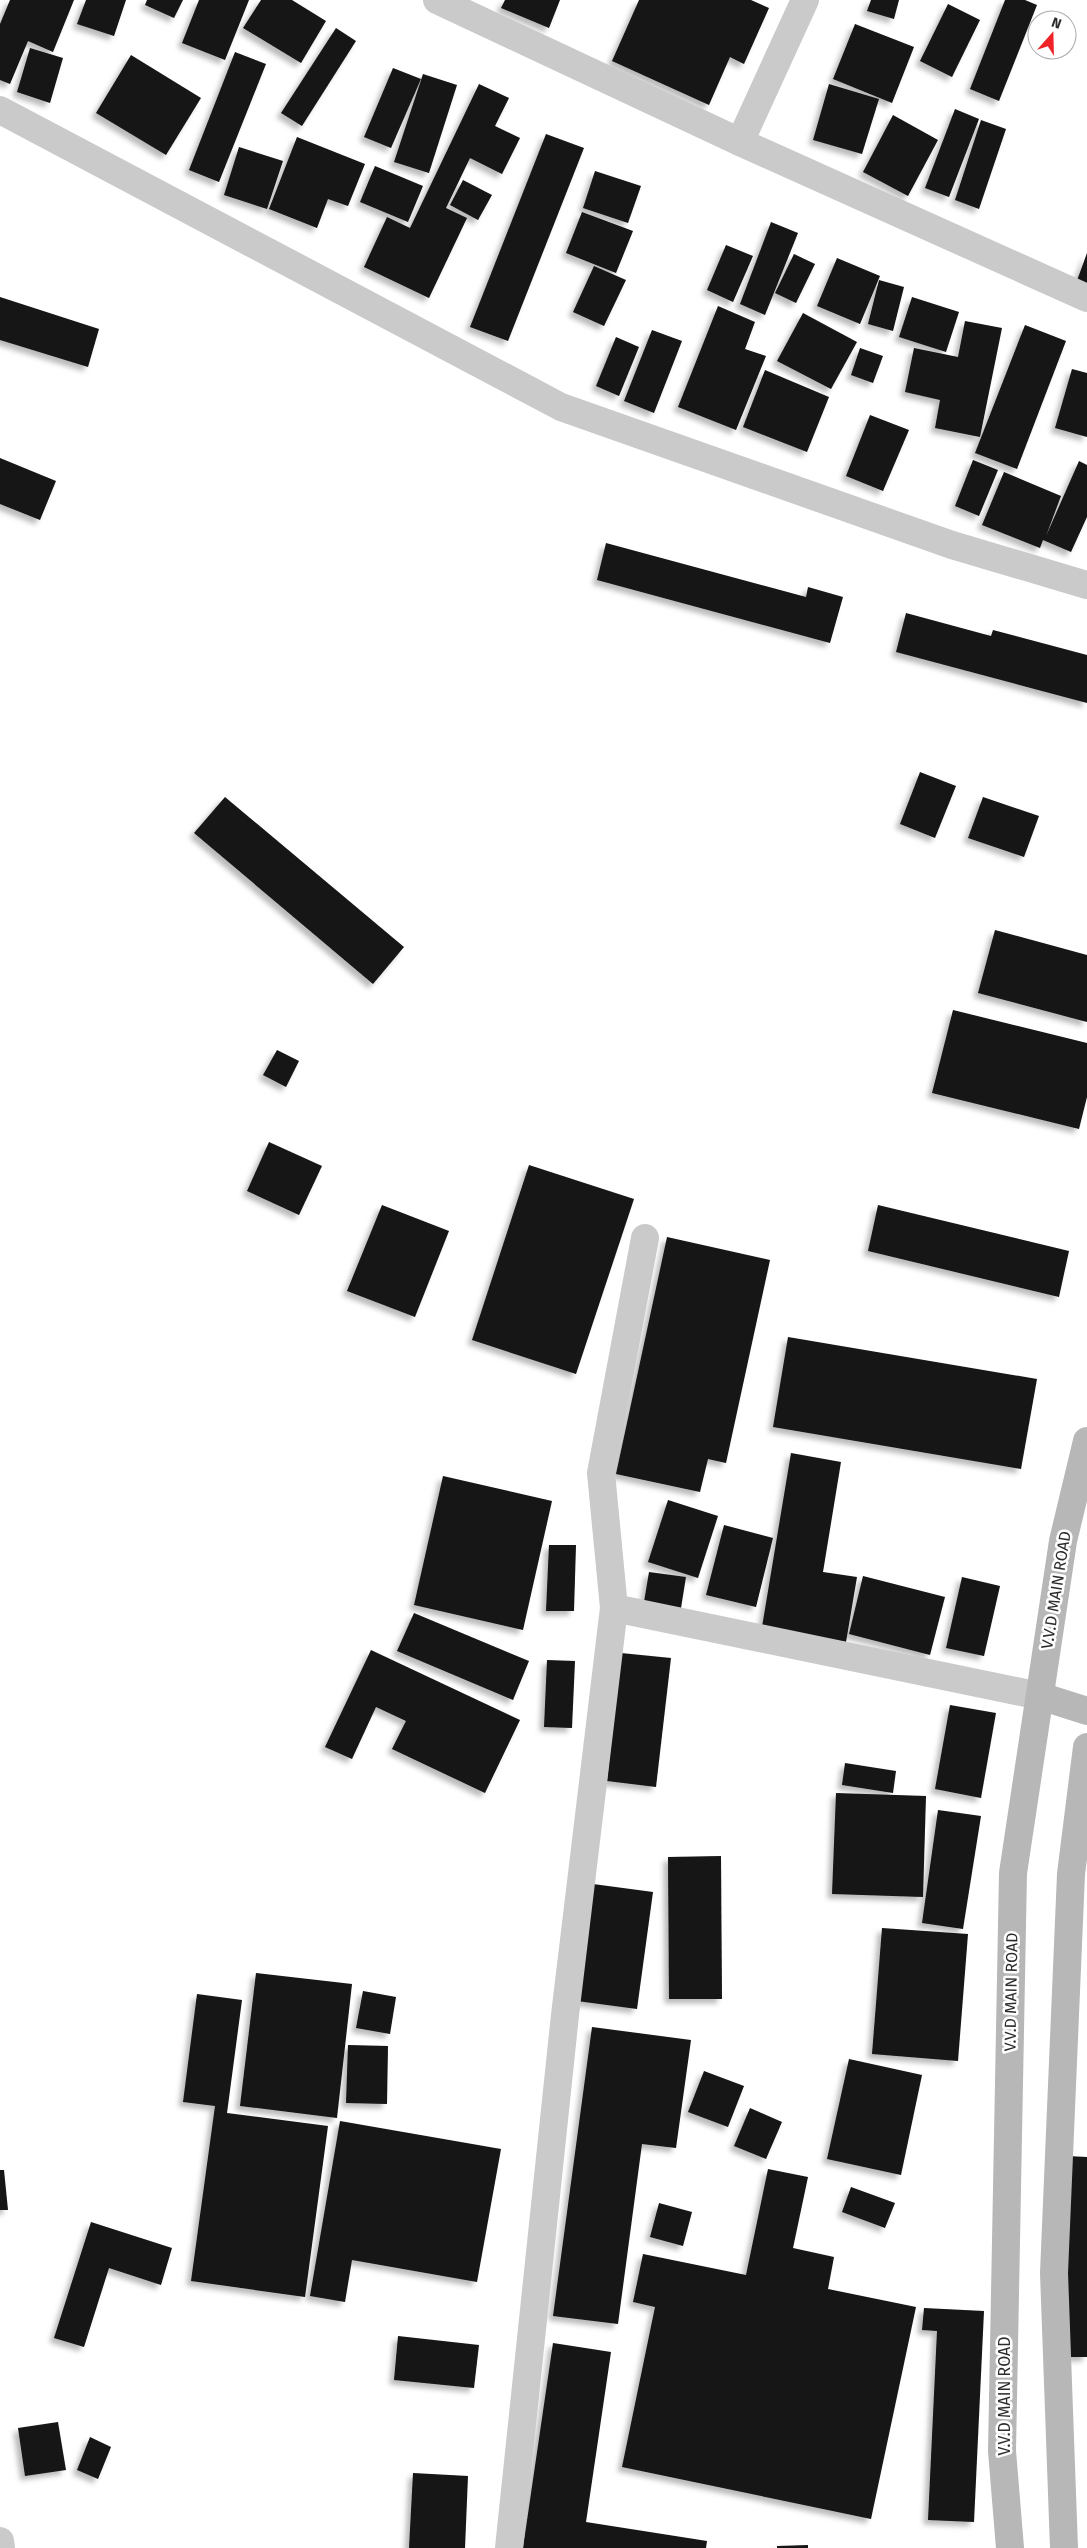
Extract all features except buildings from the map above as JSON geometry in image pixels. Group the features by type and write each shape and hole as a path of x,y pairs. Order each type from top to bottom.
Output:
{"main road":[{"name":"V.V.D MAIN ROAD","path":"1010,2548 1002,2451 1013,1874 1063,1541 1087,1441"},
{"path":"1040,1696 1087,1711"},
{"path":"1064,2548 1054,2273 1071,1874 1087,1747"}],"street":[{"path":"437,0 740,142 1087,298"},
{"path":"740,142 805,0"},
{"path":"0,110 561,407 952,545 1087,586"},
{"path":"509,2548 565,2014 614,1608 600,1473 645,1238"},
{"path":"614,1608 1040,1696"},
{"path":"0,2540 1,2548"}]}
